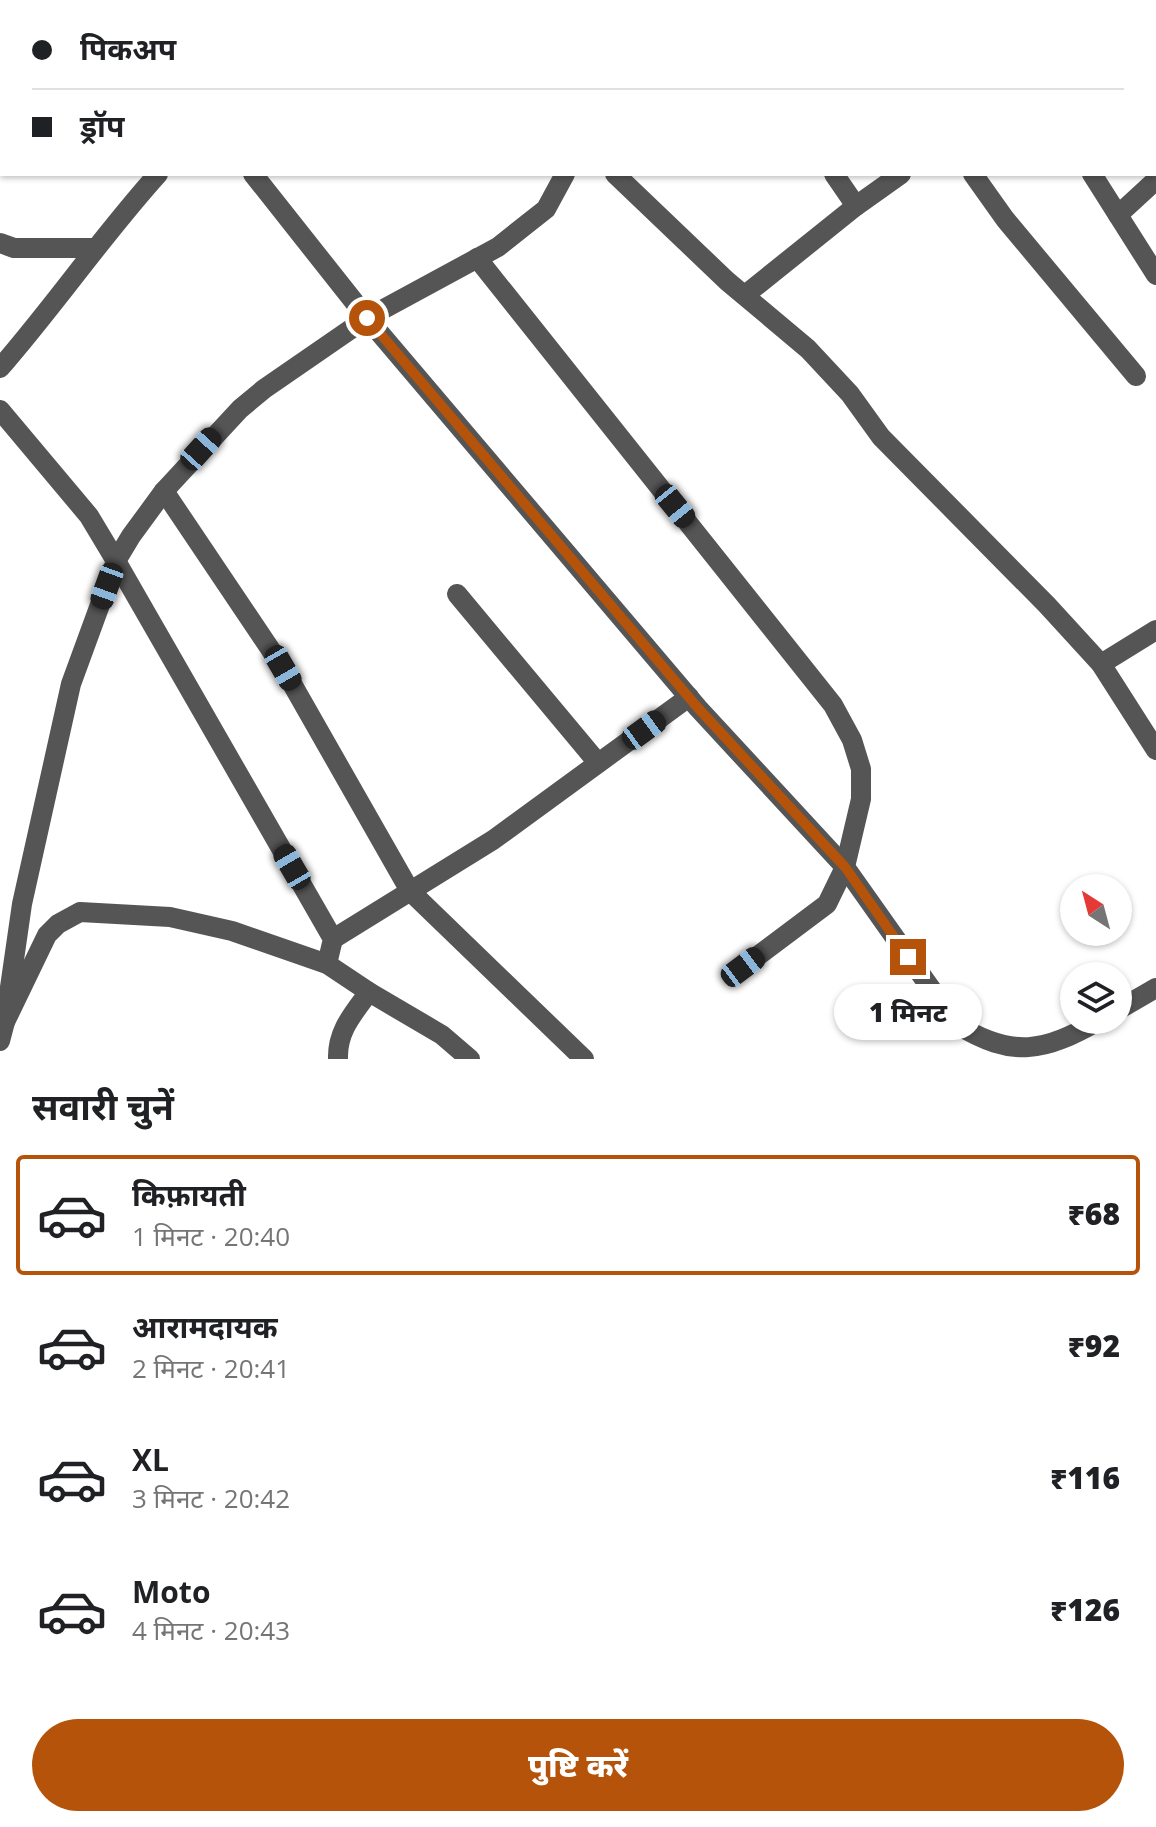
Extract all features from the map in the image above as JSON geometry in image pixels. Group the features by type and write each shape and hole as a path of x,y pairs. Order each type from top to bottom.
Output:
{"street":[{"path":"0,368 53,306 94,248 156,176"},
{"path":"255,176 367,318 689,697 845,867 956,1024 984,1052 1034,1056 1076,1034"},
{"path":"2,1031 22,904 71,684 116,561 131,536 164,491 240,409 264,389 367,318 498,247 546,209 564,176"},
{"path":"617,176 716,271 808,349 850,394 881,437 1101,664 1156,750"},
{"path":"835,176 856,206"},
{"path":"745,295 898,176"},
{"path":"974,176 1005,219 1136,376"},
{"path":"1093,176 1156,275"},
{"path":"1118,215 1156,180"},
{"path":"0,243 14,248 94,248"},
{"path":"477,258 833,705 852,740 861,769 861,799 845,867 827,904 743,967"},
{"path":"0,410 89,516 116,561 333,939 327,964"},
{"path":"164,491 283,668 410,891 584,1059"},
{"path":"457,594 598,763"},
{"path":"1101,664 1156,630"},
{"path":"333,939 493,840 689,697"},
{"path":"2,1031 47,935 58,924 80,912 170,917 271,943 327,964 442,1035 470,1059"},
{"path":"1132,1002 1156,988"},
{"path":"338,1059 337,1048 343,1028 369,992"}],"route":[{"path":"367,318 698,708 845,867 908,957"}]}
